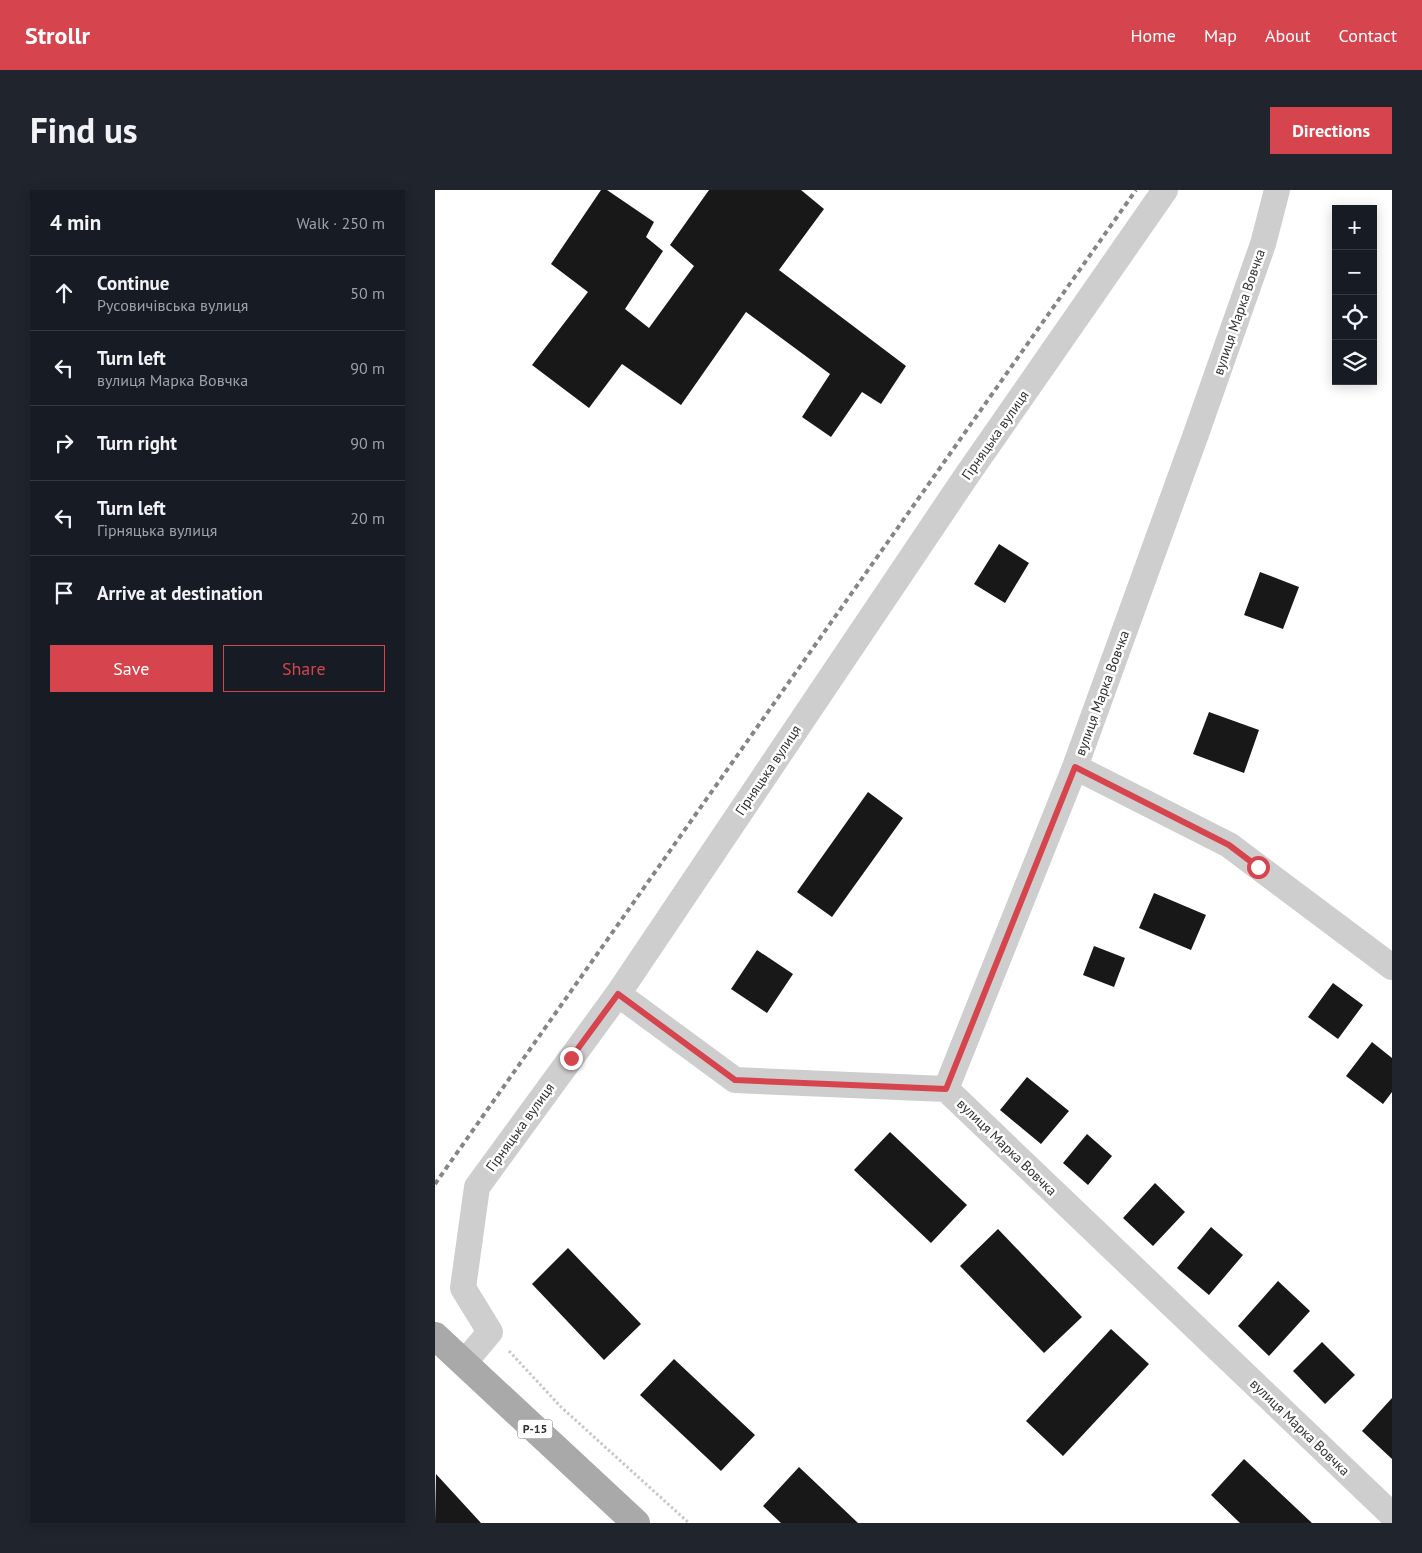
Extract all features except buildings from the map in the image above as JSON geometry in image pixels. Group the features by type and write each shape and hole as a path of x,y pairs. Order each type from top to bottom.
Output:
{"main road":[{"name":"Р-15","path":"435,1336 636,1523"}],"street":[{"name":"Гірняцька вулиця","path":"490,1332 463,1288 477,1186 618,994 965,478 1165,190"},
{"name":"вулиця Марка Вовчка","path":"1277,190 1263,244 1075,767 946,1089 1392,1516"},
{"path":"1075,767 1229,845 1392,967"},
{"path":"618,994 735,1080 946,1089"},
{"path":"464,1363 490,1332"}],"path":[{"path":"490,1332 561,1407 689,1523"}],"railway":[{"path":"435,1184 1136,190"}],"route":[{"path":"571,1058 618,994 735,1080 946,1089 1075,767 1229,845 1258,867"}]}
